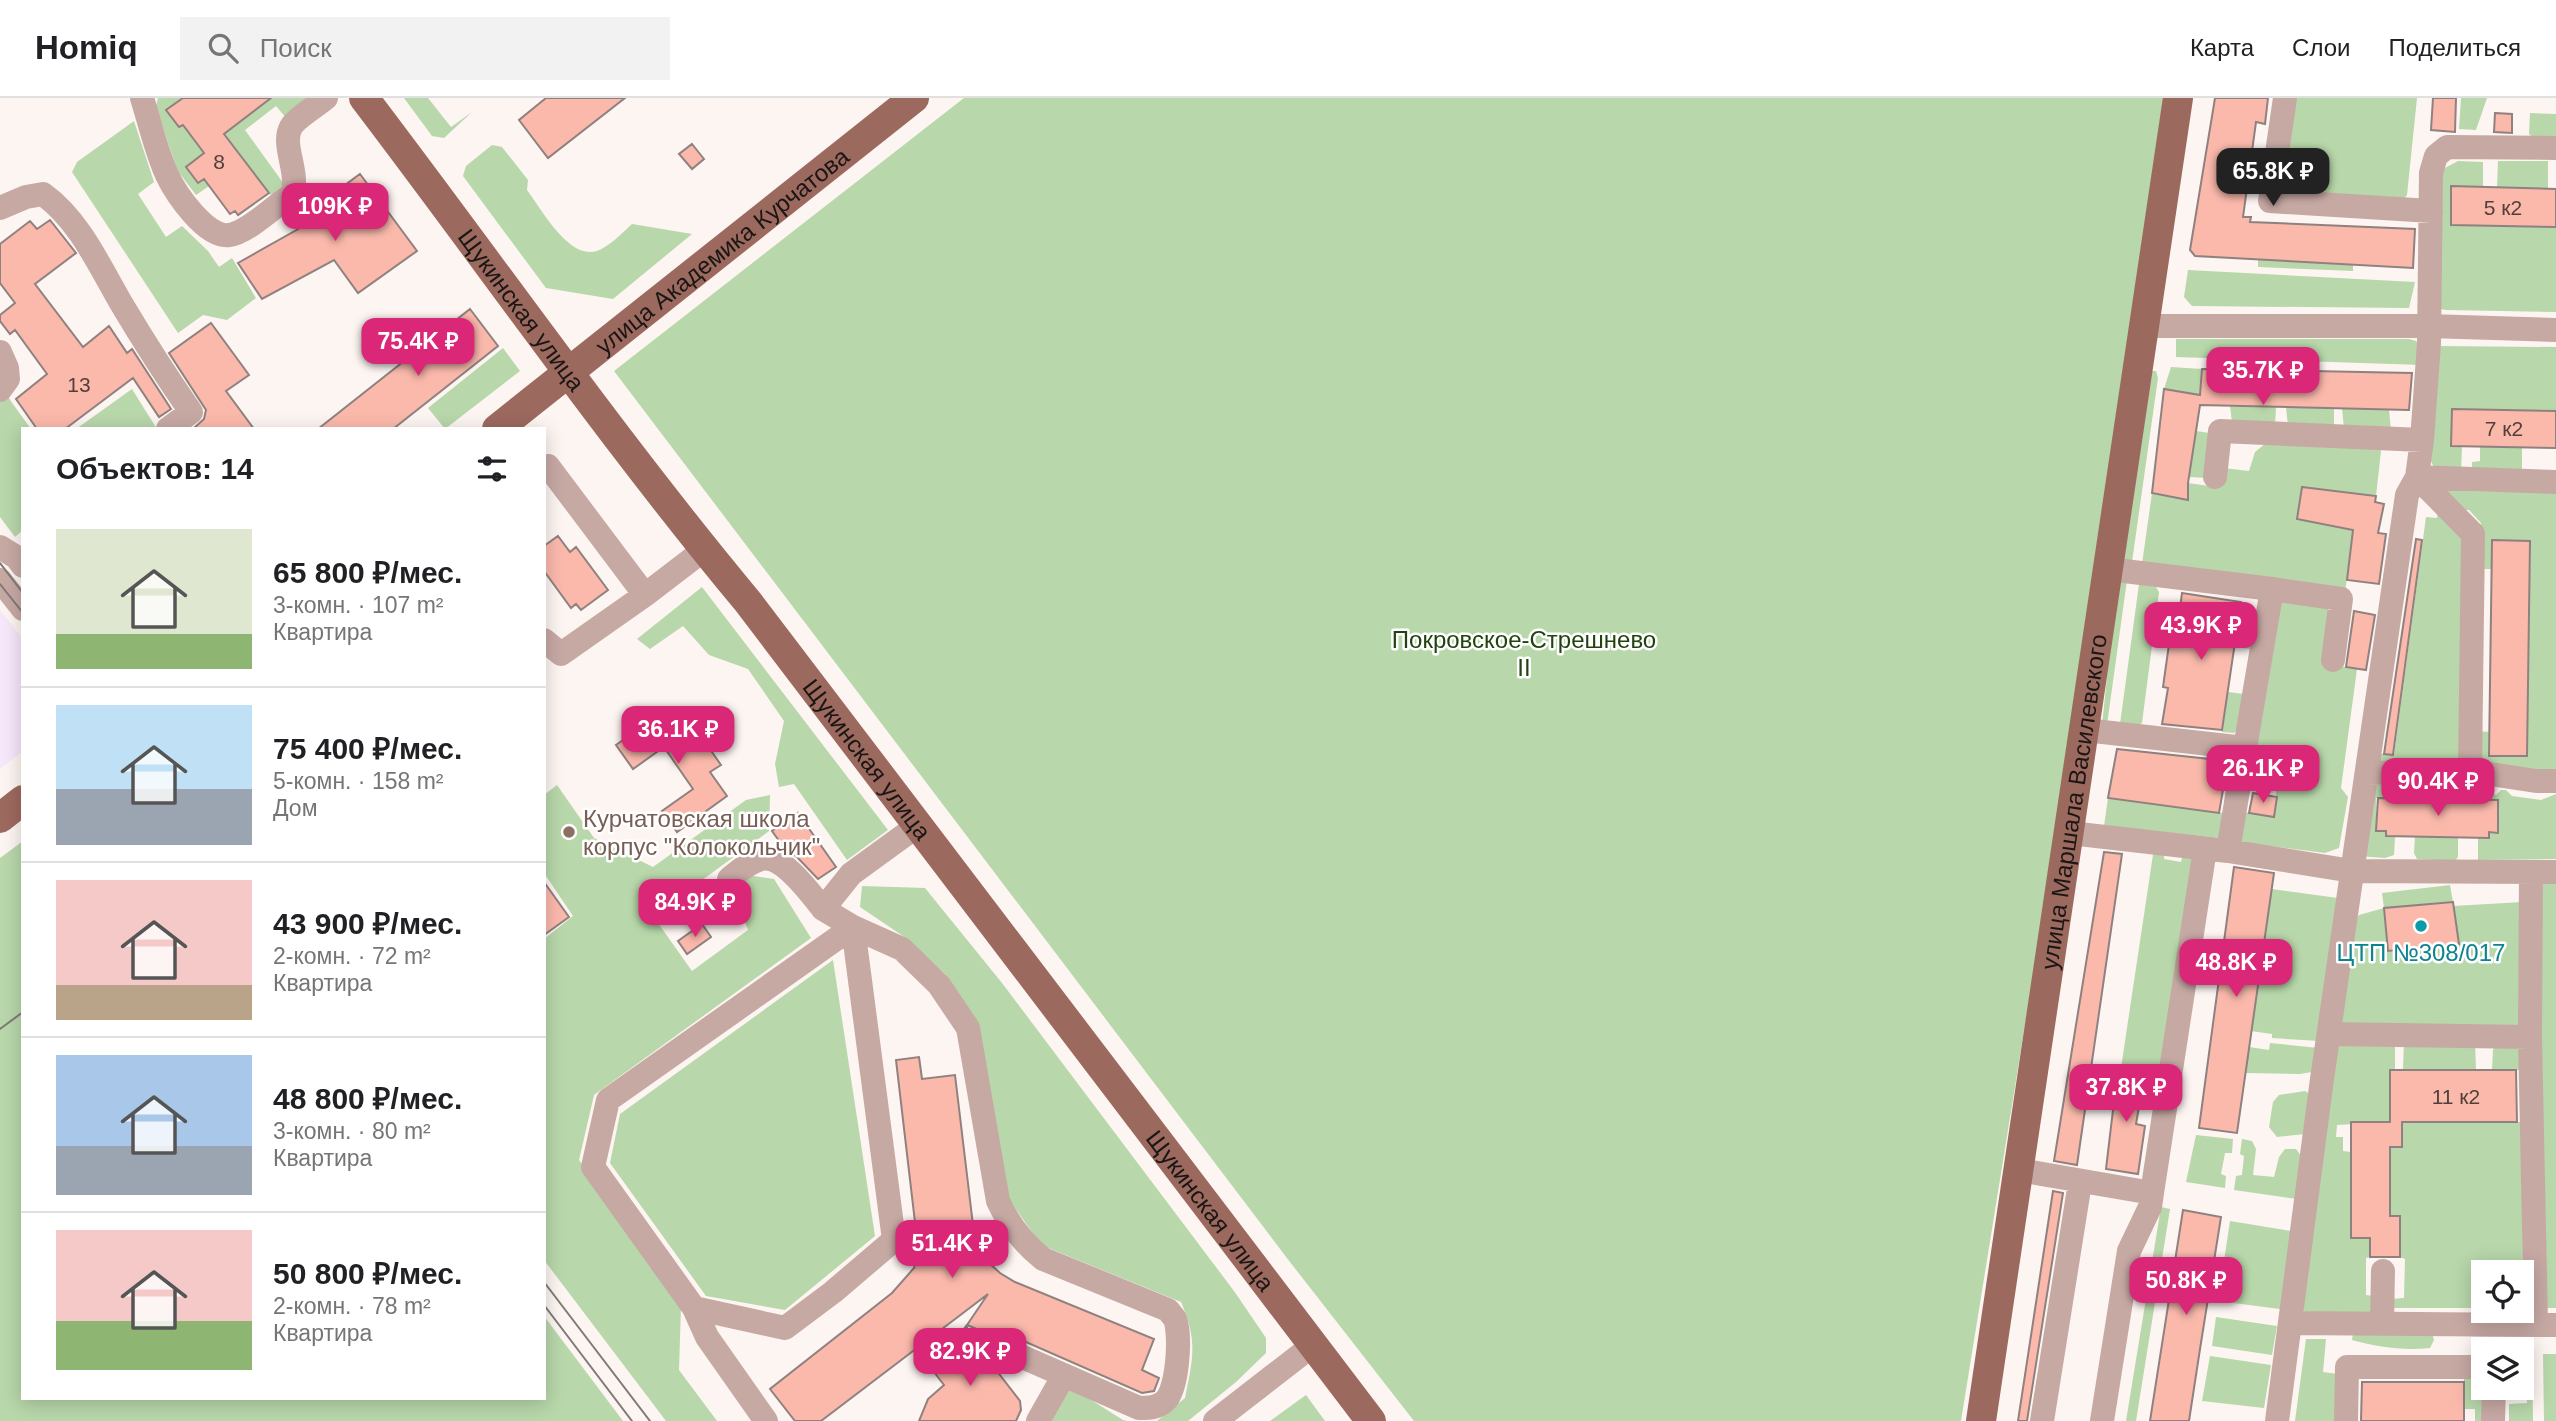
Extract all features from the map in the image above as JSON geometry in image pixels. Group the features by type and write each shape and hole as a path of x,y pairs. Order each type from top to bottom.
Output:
{"main road":[{"name":"Щукинская улица","path":"364,98 1371,1421"},
{"name":"улица Академика Курчатова","path":"500,427 914,98"},
{"name":"улица Маршала Василевского","path":"1981,1421 2178,98"},
{"path":"0,818 21,802"}],"street":[{"path":"142,98 167,176 199,221 218,235 239,233 292,194 295,185 289,138 291,126 326,98"},
{"path":"2285,98 2270,201 2431,211"},
{"path":"2277,1421 2329,1034 2407,495 2417,477 2422,440 2428,326 2431,173 2436,156 2447,147 2556,148"},
{"path":"0,208 26,197 43,194 57,204 92,252 156,361 191,412 171,427"},
{"path":"2145,326 2428,326 2556,330"},
{"path":"0,352 7,368 8,379 0,390"},
{"path":"2214,477 2220,430 2422,440"},
{"path":"546,468 548,466 645,595"},
{"path":"2417,477 2556,482"},
{"path":"2417,477 2473,534 2470,772"},
{"path":"546,642 561,654 705,549"},
{"path":"2108,569 2341,599 2333,660"},
{"path":"0,580 21,606"},
{"path":"2102,1421 2129,1251 2150,1207 2217,850 2245,747 2272,589"},
{"path":"2085,730 2245,747"},
{"path":"2367,773 2470,772 2556,781"},
{"path":"823,909 851,874 917,826"},
{"path":"2070,833 2217,850 2352,871 2556,872"},
{"path":"729,879 746,865 764,858 784,864 823,909 853,927 902,949 939,985 968,1028 998,1201 1007,1221 1028,1247 1044,1259 1168,1310 1175,1319 1177,1350 1174,1386 1167,1399 1155,1408 1139,1408 995,1345"},
{"path":"2291,1322 2546,1324 2530,1037 2531,872"},
{"path":"766,1421 707,1337 694,1308 593,1167 608,1100 853,927"},
{"path":"694,1308 785,1328 833,1292 894,1240 853,927"},
{"path":"2329,1034 2530,1037"},
{"path":"2019,1170 2152,1192"},
{"path":"2042,1421 2078,1195"},
{"path":"2382,1322 2383,1271"},
{"path":"1215,1421 1313,1345"},
{"path":"2346,1421 2347,1367 2471,1367"},
{"path":"1038,1421 1065,1375"},
{"path":"2493,1421 2494,1400"}],"shaded area":[{"path":"0,610 21,636 21,753 0,769"}],"green space":[{"path":"158,98 183,98 179,127 183,125 204,153 186,167 198,183 204,179 209,186 196,195 177,170 156,106"},
{"path":"269,98 314,98 287,119 276,106 245,130 284,184 271,195 237,150 219,137"},
{"path":"404,98 428,98 451,127 472,112 444,138 432,136"},
{"name":"Покровское-Стрешнево II","path":"964,98 2165,98 2065,777 1961,1421 1414,1421 1290,1262 614,371"},
{"path":"2296,98 2417,98 2407,195 2403,200 2287,190 2285,184"},
{"path":"2461,98 2487,98 2476,130 2459,129"},
{"path":"2530,113 2556,114 2556,143 2538,142 2529,134"},
{"path":"134,121 154,182 138,194 166,237 182,226 208,251 219,267 232,258 256,298 227,320 203,315 178,333 72,172 77,162"},
{"path":"492,145 502,147 528,180 527,190 548,220 576,248 587,252 602,249 632,224 692,234 613,299 546,288 463,176 466,166"},
{"path":"2458,161 2483,162 2483,187 2451,187 2451,225 2556,227 2556,312 2436,308 2440,176 2445,168"},
{"path":"2498,161 2548,161 2548,189 2497,187"},
{"path":"2258,259 2353,264 2353,271 2258,267"},
{"path":"2188,270 2415,282 2409,308 2192,306 2184,297"},
{"path":"2176,339 2409,339 2422,347 2422,365 2176,357"},
{"path":"2437,346 2556,347 2556,411 2452,409 2451,445 2462,446 2461,473 2434,468 2431,461"},
{"path":"503,348 520,371 448,427 443,427 428,408"},
{"path":"2171,367 2202,369 2200,396 2164,389"},
{"path":"2148,371 2156,371 2158,378 2132,562 2120,562"},
{"path":"0,375 10,400 30,427 21,427 21,532 15,537 0,517"},
{"path":"132,389 156,427 79,427"},
{"path":"2230,406 2276,407 2275,425 2232,422"},
{"path":"2286,407 2334,408 2334,429 2288,426"},
{"path":"2342,408 2389,409 2391,431 2344,429"},
{"path":"2196,431 2216,434 2208,478 2189,477"},
{"path":"2265,444 2375,444 2381,451 2376,496 2302,487 2353,530 2345,593 2142,564 2152,493 2188,500 2188,483 2216,487 2223,468 2249,471 2255,452"},
{"path":"2480,446 2522,447 2522,473 2472,472 2472,462 2480,461"},
{"path":"2438,486 2556,490 2556,775 2481,767 2475,731 2490,732 2489,756 2527,756 2530,541 2492,540 2491,569 2480,569 2478,537 2481,523 2469,510 2457,510"},
{"path":"2438,508 2466,538 2462,763 2374,763 2374,753 2394,755 2426,517 2437,518"},
{"path":"2127,580 2107,725 2102,725 2117,581"},
{"path":"2139,584 2156,587 2159,592 2142,723 2136,727 2120,724"},
{"path":"702,587 888,830 847,860 794,784 779,787 775,764 784,721 748,669 709,655 683,626 650,649 637,639"},
{"path":"2281,600 2327,604 2339,666 2357,669 2341,788 2348,797 2339,848 2325,853 2240,842 2244,812 2273,817 2278,776 2248,773"},
{"path":"2241,602 2253,609 2255,615 2250,649 2235,647"},
{"path":"2228,692 2244,694 2239,728 2234,733 2222,732"},
{"path":"2482,781 2482,788 2496,795 2501,790 2506,790 2512,796 2541,800 2556,794 2556,859 2478,860 2478,838 2489,838 2489,832 2498,832 2498,800 2376,798 2376,830 2386,831 2386,836 2395,837 2394,855 2385,858 2357,856 2366,785"},
{"path":"557,785 594,838 653,867 746,800 770,795 769,831 653,916 692,971 748,930 732,889 747,875 774,879 811,938 594,1095 579,1160 681,1306 679,1370 717,1421 666,1421 546,1263 546,937 573,916 546,876 546,793"},
{"path":"2108,798 2224,813 2221,838 2104,826"},
{"path":"2428,832 2446,832 2446,838 2458,838 2458,857 2455,861 2417,859 2414,853 2415,837 2428,837"},
{"path":"21,842 21,1400 546,1400 546,1319 623,1421 0,1421 0,858"},
{"path":"2154,848 2165,848 2164,859 2181,862 2184,850 2196,858 2163,1076 2121,1068"},
{"path":"2556,878 2556,1308 2541,1308 2539,884"},
{"path":"2450,885 2453,902 2384,908 2382,893"},
{"path":"862,886 925,888 1002,983 1234,1291 1266,1338 1266,1353 1236,1382 1188,1421 1157,1421 1185,1398 1192,1339 1181,1302 1041,1245 1006,1195 977,1024 945,974 903,936 860,907"},
{"path":"2272,889 2338,898 2319,1041 2272,1038 2272,1034 2251,1031"},
{"path":"2523,902 2522,1026 2336,1026 2352,923 2359,915 2384,908 2388,951 2458,944 2453,906"},
{"path":"833,960 875,1236 785,1310 706,1296 610,1163 620,1114"},
{"path":"2395,1040 2395,1070 2390,1071 2390,1122 2337,1125 2336,1137 2343,1137 2343,1151 2351,1152 2351,1238 2370,1238 2370,1257 2366,1258 2366,1295 2373,1296 2375,1312 2305,1312 2300,1306 2335,1043"},
{"path":"2404,1041 2475,1041 2476,1070 2403,1070"},
{"path":"2270,1043 2319,1048 2312,1072 2246,1073 2249,1047 2269,1050"},
{"path":"2497,1043 2513,1043 2523,1055 2522,1070 2492,1070 2493,1050"},
{"path":"2305,1091 2313,1096 2305,1134 2277,1137 2269,1127 2273,1102 2279,1095"},
{"path":"2402,1122 2522,1122 2523,1260 2471,1260 2471,1308 2391,1308 2391,1299 2404,1298 2405,1259 2400,1257 2400,1216 2390,1216 2390,1147 2402,1147"},
{"path":"2196,1135 2233,1139 2232,1153 2225,1153 2221,1174 2226,1176 2225,1188 2186,1182"},
{"path":"2242,1139 2252,1141 2256,1149 2253,1175 2274,1177 2279,1157 2285,1149 2296,1149 2302,1157 2297,1199 2234,1190 2236,1176 2242,1175"},
{"path":"2161,1207 2170,1209 2136,1421 2126,1421"},
{"path":"2230,1221 2291,1231 2280,1309 2218,1301"},
{"path":"2216,1317 2277,1326 2272,1355 2212,1346"},
{"path":"2353,1333 2432,1333 2434,1340 2430,1348 2400,1349 2352,1340"},
{"path":"2306,1339 2326,1339 2323,1372 2338,1374 2337,1421 2295,1421"},
{"path":"2543,1354 2556,1354 2556,1421 2544,1421"},
{"path":"2210,1356 2271,1365 2264,1408 2202,1401"},
{"path":"2471,1377 2471,1400 2485,1400 2487,1421 2475,1421 2475,1409 2464,1409 2464,1378"},
{"path":"1069,1386 1123,1420 1127,1421 1048,1421"},
{"path":"1306,1395 1325,1421 1270,1421"},
{"path":"2527,1400 2533,1400 2533,1421 2509,1421 2509,1404 2527,1403"}],"building":[{"path":"183,98 271,98 224,134 269,193 238,215 235,211 230,214 204,179 198,183 186,167 204,153 183,125 179,127 166,110"},
{"path":"546,98 625,98 548,158 519,120"},
{"path":"2215,98 2268,98 2265,124 2256,122 2243,217 2251,217 2250,222 2415,229 2413,268 2195,256 2190,250"},
{"path":"2433,98 2456,98 2455,132 2431,130"},
{"path":"2495,113 2512,114 2512,133 2494,132"},
{"path":"692,144 704,159 692,169 679,154"},
{"path":"360,174 417,251 358,293 334,260 262,299 238,263 316,219 310,211"},
{"path":"2451,186 2556,189 2556,227 2451,225"},
{"path":"50,220 76,253 35,284 83,347 109,326 127,353 132,349 171,409 159,417 133,378 68,427 36,427 16,399 47,374 15,330 10,334 0,321 0,315 15,303 0,283 0,244 30,221 37,229"},
{"path":"470,309 498,346 396,427 321,427"},
{"path":"211,323 249,375 226,391 253,427 195,427 204,419 206,410 169,353"},
{"path":"2202,369 2412,373 2409,410 2200,405 2188,483 2188,500 2152,493 2164,389 2200,395"},
{"path":"2452,409 2556,411 2556,448 2451,446"},
{"path":"2302,487 2376,496 2375,502 2384,504 2378,533 2386,534 2379,584 2347,580 2353,530 2297,519"},
{"path":"558,536 570,552 576,547 608,590 581,610 576,604 571,608 546,574 546,545"},
{"path":"2416,539 2422,540 2393,755 2384,754"},
{"path":"2492,540 2530,541 2527,756 2489,756"},
{"path":"2182,593 2241,602 2222,730 2162,724 2168,688 2163,687 2171,630 2177,631"},
{"path":"2354,611 2375,615 2366,670 2346,667"},
{"path":"666,710 685,737 696,729 721,765 710,772 727,796 677,832 662,811 693,789 664,747 633,769 616,745"},
{"path":"2117,749 2228,761 2219,813 2108,798"},
{"path":"2253,793 2277,797 2274,817 2249,813"},
{"path":"2378,798 2498,800 2498,833 2489,832 2489,838 2386,836 2386,831 2376,831"},
{"path":"798,813 836,867 818,879 797,857 785,849 772,831"},
{"path":"2104,852 2122,854 2077,1165 2054,1161"},
{"path":"2234,867 2274,873 2237,1133 2199,1128"},
{"path":"546,885 569,917 546,934"},
{"name":"ЦТП №308/017","path":"2453,902 2459,944 2388,951 2384,908"},
{"path":"702,924 711,937 687,954 678,941"},
{"path":"919,1057 922,1079 955,1075 973,1225 977,1243 987,1261 1015,1282 1154,1339 1142,1370 1159,1378 1154,1391 1142,1393 1001,1331 986,1333 967,1325 988,1294 821,1421 795,1421 770,1389 892,1293 914,1268 918,1248 896,1060"},
{"path":"2118,1068 2145,1072 2136,1124 2145,1126 2138,1174 2106,1169"},
{"path":"2390,1070 2516,1070 2517,1122 2402,1122 2402,1147 2390,1147 2390,1216 2400,1216 2400,1257 2370,1257 2370,1238 2351,1238 2351,1122 2390,1122"},
{"path":"2053,1191 2063,1193 2027,1421 2018,1421"},
{"path":"2183,1210 2221,1217 2189,1421 2150,1421"},
{"path":"966,1326 1020,1401 1021,1410 1016,1421 919,1421 928,1399 944,1385 934,1372"},
{"path":"2362,1382 2464,1382 2464,1421 2361,1421"}],"tram line":[{"path":"0,563 21,590"},
{"path":"0,584 21,610"},
{"path":"0,1029 21,1013"},
{"path":"546,1285 650,1421"},
{"path":"546,1308 632,1421"}],"place":[{"name":"Курчатовская школа корпус \"Колокольчик\"","path":"569,832"},
{"name":"ЦТП №308/017","path":"2421,926"}]}
